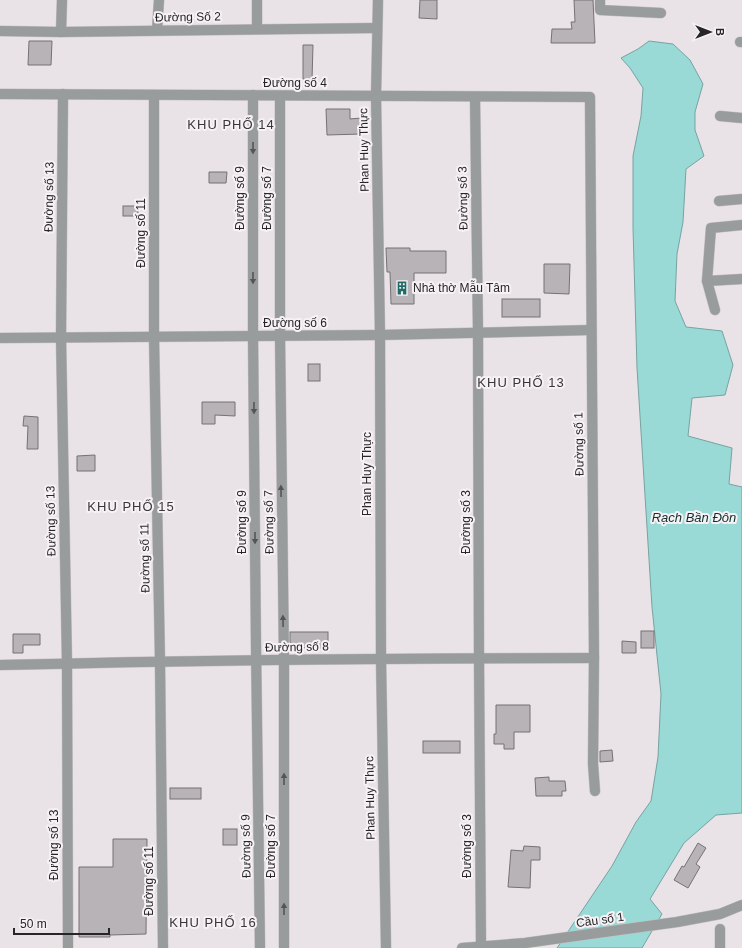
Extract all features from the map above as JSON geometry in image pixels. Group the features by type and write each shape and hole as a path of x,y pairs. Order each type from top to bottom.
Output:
{"street":[{"path":"61,32 62,0"},
{"path":"158,30 159,0"},
{"path":"256,29 258,0"},
{"name":"Phan Huy Thực","path":"378,0 376,96 380,335 381,659 386,948"},
{"path":"600,0 600,10 661,13"},
{"name":"Đường Số 2","path":"0,31 61,32 377,28"},
{"name":"Đường số 4","path":"0,94 590,97"},
{"name":"Đường số 13","path":"63,94 61,337 67,664 68,948"},
{"name":"Đường số 11","path":"154,95 154,337 160,662 163,948"},
{"name":"Đường số 9","path":"253,95 253,336 260,948"},
{"name":"Đường số 7","path":"280,96 280,336 284,660 284,948"},
{"name":"Đường số 3","path":"475,97 478,333 481,946"},
{"name":"Đường số 1","path":"590,97 594,658 593,764 596,791"},
{"path":"720,116 742,118"},
{"path":"719,201 742,199"},
{"path":"716,310 707,281 711,228 742,225"},
{"path":"707,281 742,280"},
{"name":"Đường số 6","path":"0,338 380,335 591,330"},
{"name":"Đường số 8","path":"0,665 256,660 594,658"},
{"name":"Cầu số 1","path":"462,948 525,943 677,922 720,914 742,905"},
{"path":"720,929 720,948"}],"water":[{"name":"Rạch Bần Đôn","path":"649,41 673,44 690,60 703,84 695,112 695,130 704,156 686,169 683,222 677,254 675,301 686,327 722,331 733,365 725,395 692,398 688,436 732,448 729,484 742,487 742,813 716,815 684,843 650,899 662,914 642,948 557,948 612,866 636,822 651,801 658,757 661,694 652,607 637,368 633,228 633,156 641,116 643,88 630,68 621,58"}],"building":[{"path":"420,0 437,0 437,19 419,18"},
{"path":"574,0 593,0 595,43 551,43 552,29 572,29 571,22 575,22"},
{"path":"29,41 52,41 51,65 28,65"},
{"path":"303,45 313,45 312,80 303,79"},
{"path":"326,109 350,109 350,119 361,118 361,134 327,135"},
{"path":"209,172 227,172 226,183 209,183"},
{"path":"123,206 138,206 138,216 123,216"},
{"name":"Nhà thờ Mẫu Tâm","path":"386,248 410,248 410,251 446,251 446,273 414,273 414,304 391,304 390,272 387,272"},
{"path":"544,264 570,264 569,294 544,293"},
{"path":"502,299 540,299 540,317 502,317"},
{"path":"308,364 320,364 320,381 308,381"},
{"path":"202,402 235,402 235,416 215,415 215,424 202,424"},
{"path":"24,416 38,417 38,449 27,449 28,426 23,426"},
{"path":"95,455 95,471 77,471 77,456"},
{"path":"641,631 654,631 654,648 641,648"},
{"path":"290,632 328,632 328,648 290,648"},
{"path":"13,634 40,634 40,645 23,645 23,653 13,653"},
{"path":"622,641 636,642 636,653 622,653"},
{"path":"496,705 530,705 530,732 514,732 514,749 504,749 504,744 494,744 494,734 496,734"},
{"path":"423,741 460,741 460,753 423,753"},
{"path":"612,750 613,761 600,762 600,751"},
{"path":"549,777 549,781 565,781 566,791 562,791 562,796 536,796 535,778"},
{"path":"170,788 201,788 201,799 170,799"},
{"path":"223,829 237,829 237,845 223,845"},
{"path":"113,839 147,839 146,934 110,935 110,937 79,937 79,867 113,867"},
{"path":"698,843 706,848 696,864 700,867 688,888 674,880 682,866 684,867"},
{"path":"524,846 540,847 540,860 531,860 530,888 508,887 511,850 523,851"}],"place":[{"name":"Nhà thờ Mẫu Tâm","path":"402,288"}],"district":[{"name":"KHU PHỐ 14","path":"231,124"},
{"name":"KHU PHỐ 13","path":"521,382"},
{"name":"KHU PHỐ 15","path":"131,506"},
{"name":"KHU PHỐ 16","path":"213,922"}]}
